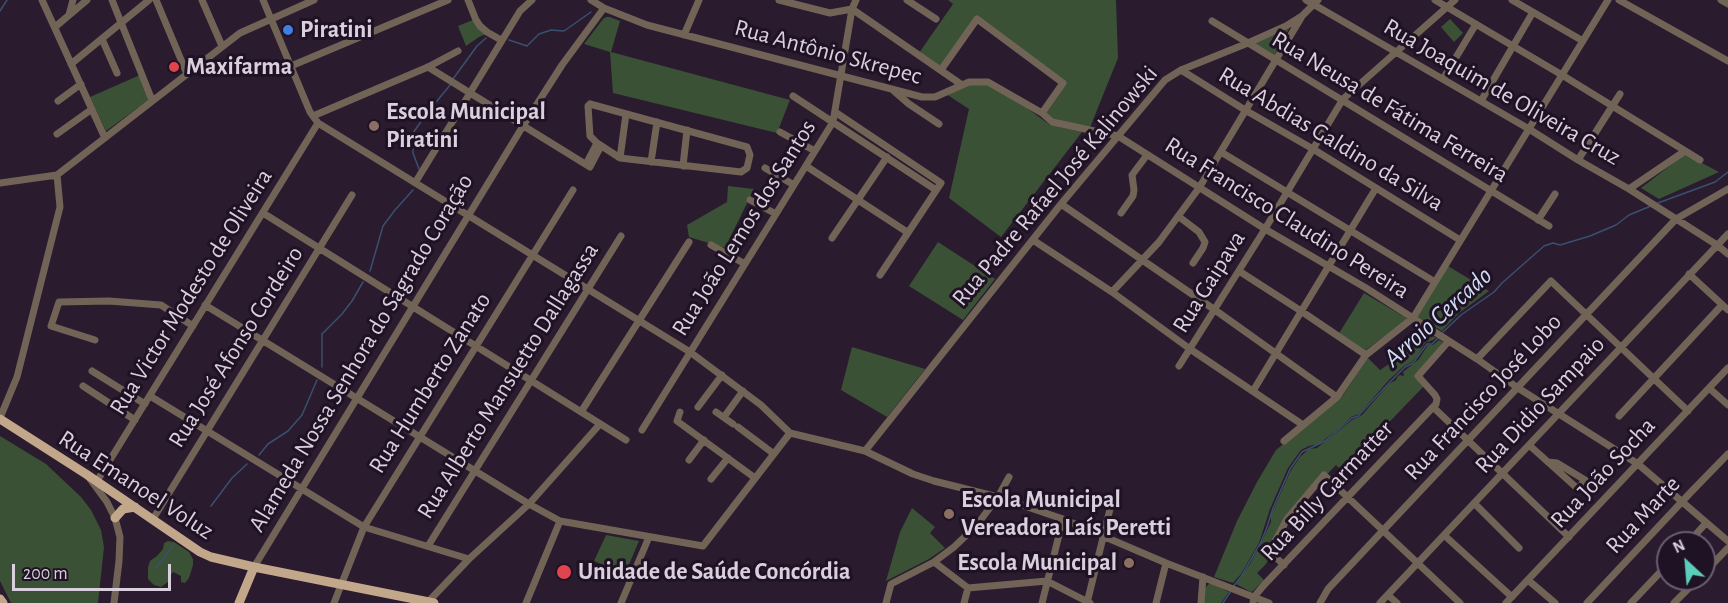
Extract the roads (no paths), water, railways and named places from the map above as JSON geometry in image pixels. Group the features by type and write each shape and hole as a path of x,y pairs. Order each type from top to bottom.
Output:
{"main road":[{"name":"Rua Emanoel Voluz","path":"0,419 97,481 200,552 211,557 430,602"},
{"path":"115,518 123,509 135,507"},
{"name":"Alameda Nossa Senhora do Sagrado Coração","path":"239,603 254,567"}],"street":[{"path":"42,0 105,138"},
{"path":"69,15 73,0"},
{"path":"55,27 87,0"},
{"path":"112,0 152,100"},
{"path":"71,64 149,0"},
{"path":"156,0 187,74"},
{"path":"202,0 222,46"},
{"path":"263,0 318,123 690,352 761,405 790,433 865,451 913,474 998,497 1063,519 1241,591 1253,600 1269,603"},
{"path":"0,183 57,175 240,33 314,0"},
{"path":"291,66 448,0"},
{"path":"468,0 480,26 501,40"},
{"path":"415,183 520,10 532,0"},
{"name":"Rua Antônio Skrepec","path":"591,0 604,8 647,25 930,98 973,81 988,82 1052,122 1118,136"},
{"path":"684,35 699,0"},
{"path":"779,0 809,4 830,13 852,9 962,85"},
{"name":"Rua João Lemos dos Santos","path":"642,430 833,122 852,9 856,0"},
{"path":"908,0 936,19"},
{"path":"1435,0 1700,160"},
{"name":"Rua Gaipava","path":"1179,366 1265,229 1342,99 1455,0"},
{"path":"1512,0 1583,41"},
{"path":"1284,441 1337,397 1366,355 1413,318 1608,0"},
{"path":"1619,0 1728,62"},
{"path":"1721,0 1728,4"},
{"name":"Rua Padre Rafael José Kalinowski","path":"865,451 1061,204 1165,80 1181,70 1277,30 1302,16 1312,1"},
{"name":"Rua Joaquim de Oliveira Cruz","path":"1312,1 1629,189 1728,254"},
{"name":"Alameda Nossa Senhora do Sagrado Coração","path":"254,567 523,126 562,65 604,8"},
{"path":"1481,101 1533,12"},
{"path":"1112,292 1159,242 1199,188 1302,16"},
{"path":"941,70 977,20 1063,83 1042,114"},
{"name":"Rua Neusa de Fátima Ferreira","path":"1212,21 1549,226"},
{"path":"1443,79 1476,24"},
{"path":"102,39 117,73"},
{"path":"313,116 428,67 458,51"},
{"path":"428,67 588,166 599,145"},
{"name":"Rua Abdias Galdino da Silva","path":"1181,70 1245,110 1313,148 1460,240"},
{"path":"58,101 81,84"},
{"path":"892,90 939,124"},
{"path":"1578,160 1620,94"},
{"path":"793,96 936,190"},
{"path":"590,104 657,122 747,147 750,154 747,168 741,172 620,158 599,145 589,134 588,106 590,104"},
{"path":"57,134 92,109"},
{"path":"835,112 941,183 880,275"},
{"path":"620,158 626,114"},
{"path":"651,162 657,122"},
{"name":"Rua Victor Modesto de Oliveira","path":"97,481 318,123"},
{"path":"683,166 687,130"},
{"path":"780,132 815,151"},
{"path":"866,143 871,136"},
{"name":"Rua Francisco Claudino Pereira","path":"1118,136 1265,229 1413,318 1638,464 1728,541"},
{"path":"1629,189 1685,151"},
{"path":"1221,152 1435,282"},
{"path":"1121,213 1133,196 1132,175 1147,154"},
{"path":"832,238 887,158"},
{"path":"806,166 907,232"},
{"path":"765,168 794,184"},
{"path":"0,419 17,377 60,207 57,175"},
{"path":"1253,391 1376,188"},
{"name":"Rua Francisco José Lobo","path":"1320,603 1328,589 1676,219 1728,189"},
{"name":"Rua Humberto Zanato","path":"334,603 364,527 573,190"},
{"path":"1538,220 1555,194"},
{"name":"Rua José Afonso Cordeiro","path":"153,519 352,195"},
{"path":"750,200 776,214"},
{"path":"1061,204 1337,397"},
{"path":"263,213 626,440"},
{"path":"1178,216 1198,232 1205,242 1193,263"},
{"name":"Rua Didio Sampaio","path":"1380,603 1728,234"},
{"name":"Rua Alberto Mansuetto Dallagassa","path":"428,546 621,236"},
{"path":"1033,240 1303,425"},
{"path":"581,412 689,242"},
{"path":"711,244 745,264"},
{"path":"1239,271 1366,355"},
{"path":"1619,416 1725,308 1689,274"},
{"path":"1477,359 1551,281 1688,411"},
{"path":"94,340 51,326 59,302 109,301 161,305 193,326"},
{"path":"205,305 560,521 703,546 790,433"},
{"path":"1446,340 1418,376 1436,395 1436,404 1433,407 1569,537"},
{"name":"Rua João Socha","path":"1509,600 1728,368"},
{"path":"92,371 145,404"},
{"path":"698,407 722,375"},
{"path":"83,386 135,420"},
{"path":"1709,388 1728,405"},
{"path":"724,417 743,391"},
{"path":"150,396 364,527 469,559"},
{"name":"Rua Billy Garmatter","path":"1253,600 1433,407"},
{"path":"680,412 677,421 755,478"},
{"path":"716,412 774,454"},
{"path":"430,602 469,559 529,504 600,424"},
{"path":"689,460 704,440"},
{"path":"1529,445 1578,489 1585,480 1557,463 1548,462"},
{"name":"Rua Marte","path":"1587,603 1728,454"},
{"path":"711,480 728,458"},
{"path":"86,474 115,518 120,537 114,603"},
{"path":"1284,565 1270,552 1271,549 1287,519 1324,475 1460,603"},
{"path":"886,603 891,584 934,562 954,548 976,526 998,497 1009,477"},
{"path":"1474,503 1519,548"},
{"path":"934,562 968,588 1047,581 1088,602 1110,509"},
{"path":"1042,603 1063,519"},
{"path":"526,603 560,521"},
{"path":"1699,531 1706,523"},
{"path":"1444,535 1509,600"},
{"path":"621,603 649,537"},
{"path":"1716,560 1728,548"},
{"path":"1156,603 1166,562"},
{"path":"1201,603 1203,577"},
{"path":"1631,603 1656,577"},
{"path":"1528,580 1555,603"},
{"path":"964,603 968,588"},
{"path":"1674,603 1686,591"},
{"path":"1388,595 1397,603"}],"waterway":[{"path":"0,11 7,0"},
{"path":"509,40 527,46 539,34 551,30 564,31 591,12"},
{"path":"453,79 477,46 486,38"},
{"path":"419,169 413,153 413,133 451,84"},
{"name":"Arroio Cercado","path":"1658,203 1715,182 1728,172"},
{"path":"370,271 383,226 413,190"},
{"name":"Arroio Cercado","path":"1443,332 1461,315 1494,292 1544,246 1553,243 1560,245 1590,236 1651,206"},
{"path":"322,367 322,334 342,314 363,282"},
{"name":"Arroio Cercado","path":"1233,587 1260,544 1290,469 1302,452 1325,441 1352,418 1358,416 1405,367 1413,363 1427,344 1432,344 1438,338"},
{"path":"259,455 268,444 288,431 302,415 317,380"},
{"path":"211,506 232,478 247,464"},
{"path":"156,568 173,546"},
{"name":"Arroio Cercado","path":"1223,603 1231,591"}],"place":[{"name":"Piratini","path":"288,30"},
{"name":"Maxifarma","path":"174,67"},
{"name":"Escola Municipal Piratini","path":"374,126"},
{"name":"Escola Municipal Vereadora Laís Peretti","path":"949,514"},
{"name":"Escola Municipal","path":"1129,563"},
{"name":"Unidade de Saúde Concórdia","path":"564,572"}]}
